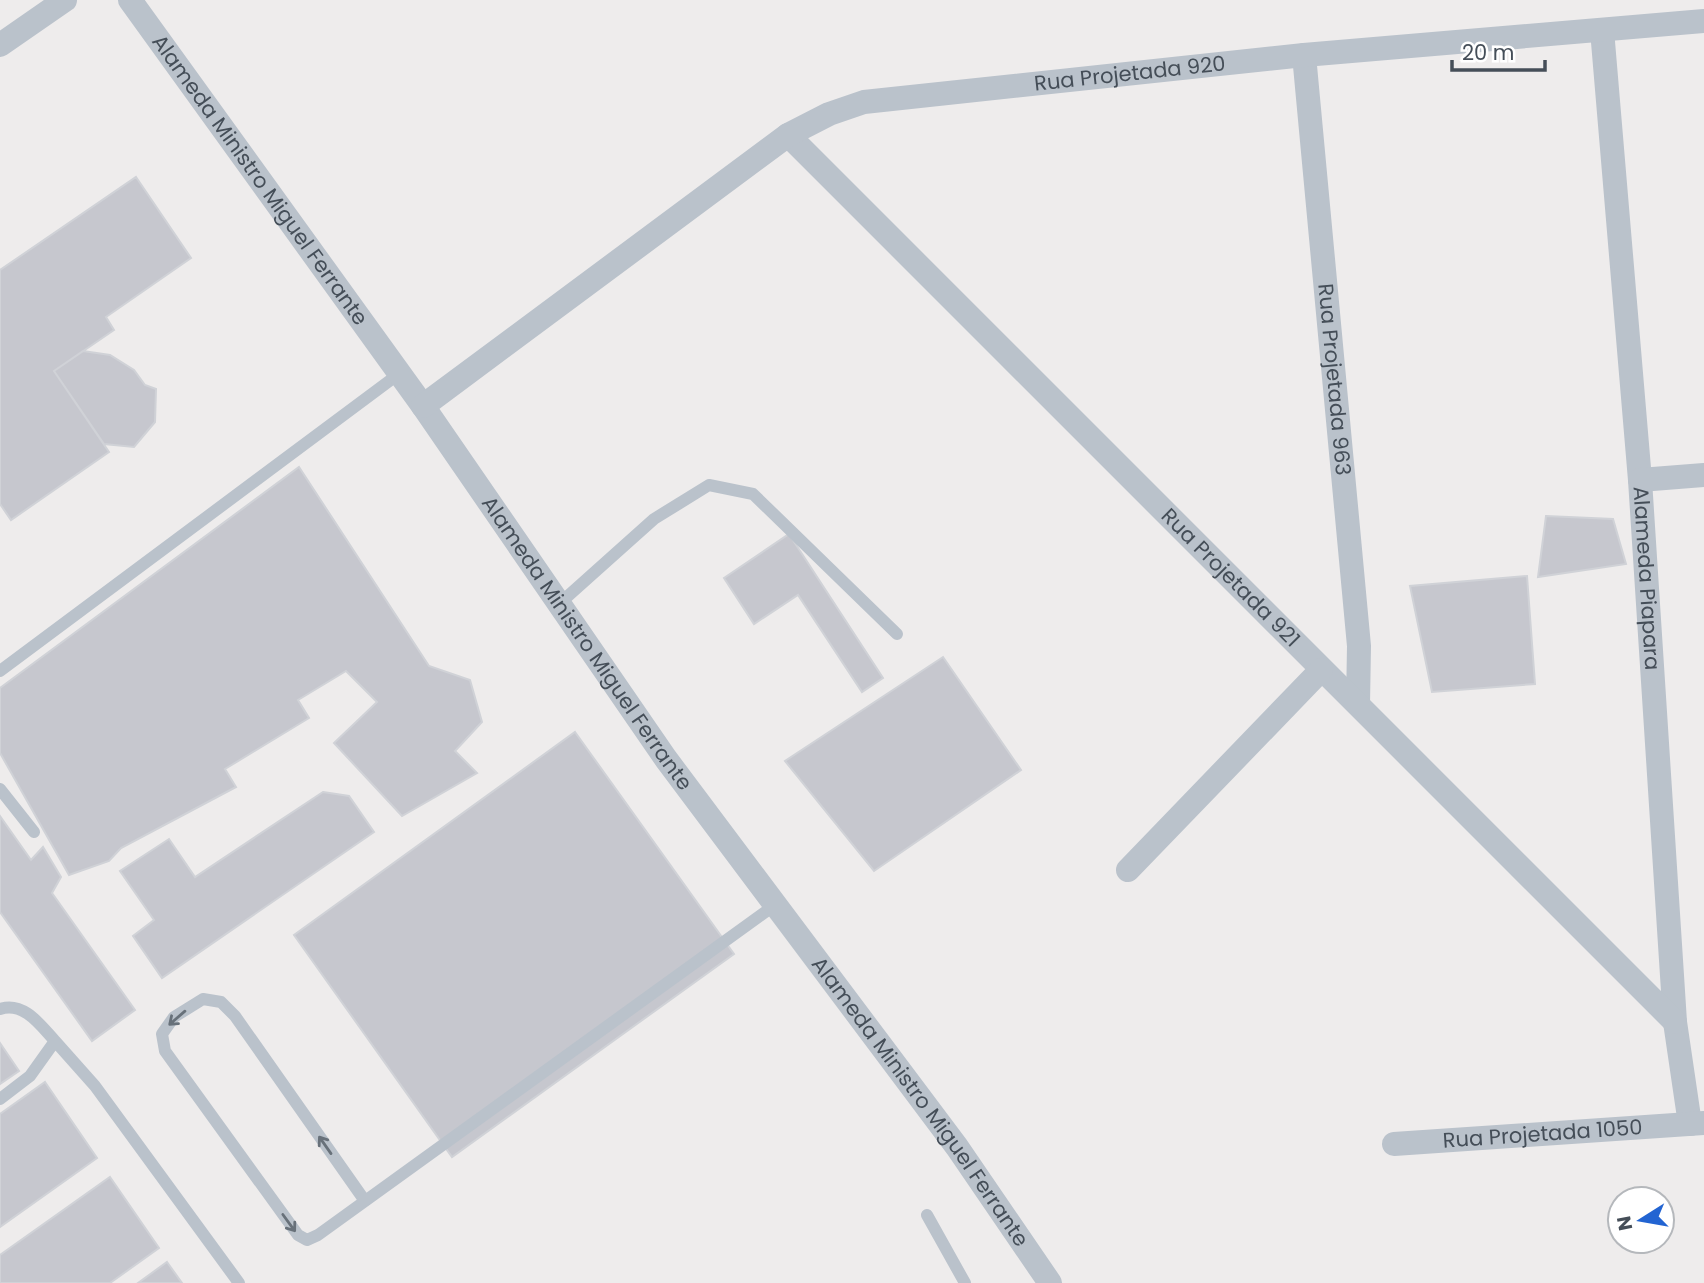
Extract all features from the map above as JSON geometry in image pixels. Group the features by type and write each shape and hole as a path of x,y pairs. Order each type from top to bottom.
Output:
{"street":[{"path":"0,45 65,0"},
{"name":"Alameda Ministro Miguel Ferrante","path":"130,0 400,373 666,759 957,1147 1050,1283"},
{"name":"Rua Projetada 920","path":"423,406 788,135 829,114 863,102 1304,55 1704,21"},
{"name":"Alameda Piapara","path":"1602,30 1640,480 1675,1022 1697,1124"},
{"name":"Rua Projetada 963","path":"1304,55 1359,646 1358,704"},
{"name":"Rua Projetada 921","path":"788,135 1675,1022"},
{"path":"1640,480 1704,475"},
{"path":"1128,870 1321,670"},
{"name":"Rua Projetada 1050","path":"1394,1144 1697,1124"}],"lane":[{"path":"0,671 400,373"},
{"path":"559,604 654,519 709,485 753,494 897,635"},
{"path":"0,789 34,832"},
{"path":"365,1200 221,1002 203,999 174,1017 162,1034 165,1051 298,1235 307,1240 318,1236 775,905"},
{"path":"0,1009 6,1007 26,1011 55,1041 94,1086 239,1283"},
{"path":"0,1099 30,1076 55,1041"},
{"path":"926,1215 965,1283"}],"building":[{"path":"136,177 191,258 106,317 114,330 54,371 109,452 11,520 0,504 0,270"},
{"path":"83,351 110,355 134,370 145,385 156,389 155,422 134,447 104,444 54,371"},
{"path":"299,467 429,666 470,680 482,722 455,751 477,773 402,816 334,743 377,702 346,671 298,700 309,718 225,769 236,787 121,848 109,861 69,875 0,753 0,688"},
{"path":"1546,516 1613,519 1626,564 1538,577"},
{"path":"789,534 883,678 862,692 798,595 754,624 724,578"},
{"path":"1527,576 1535,684 1432,692 1410,586"},
{"path":"943,657 1021,770 874,871 785,761"},
{"path":"575,732 734,954 452,1157 294,935"},
{"path":"323,792 349,796 374,832 162,978 133,936 154,920 120,871 169,839 195,877"},
{"path":"0,816 31,860 43,847 61,877 52,893 135,1010 92,1041 0,912"},
{"path":"0,1043 19,1071 0,1084"},
{"path":"45,1082 97,1158 0,1227 0,1114"},
{"path":"110,1177 159,1248 110,1283 0,1283 0,1255"},
{"path":"167,1262 182,1283 138,1283"}]}
